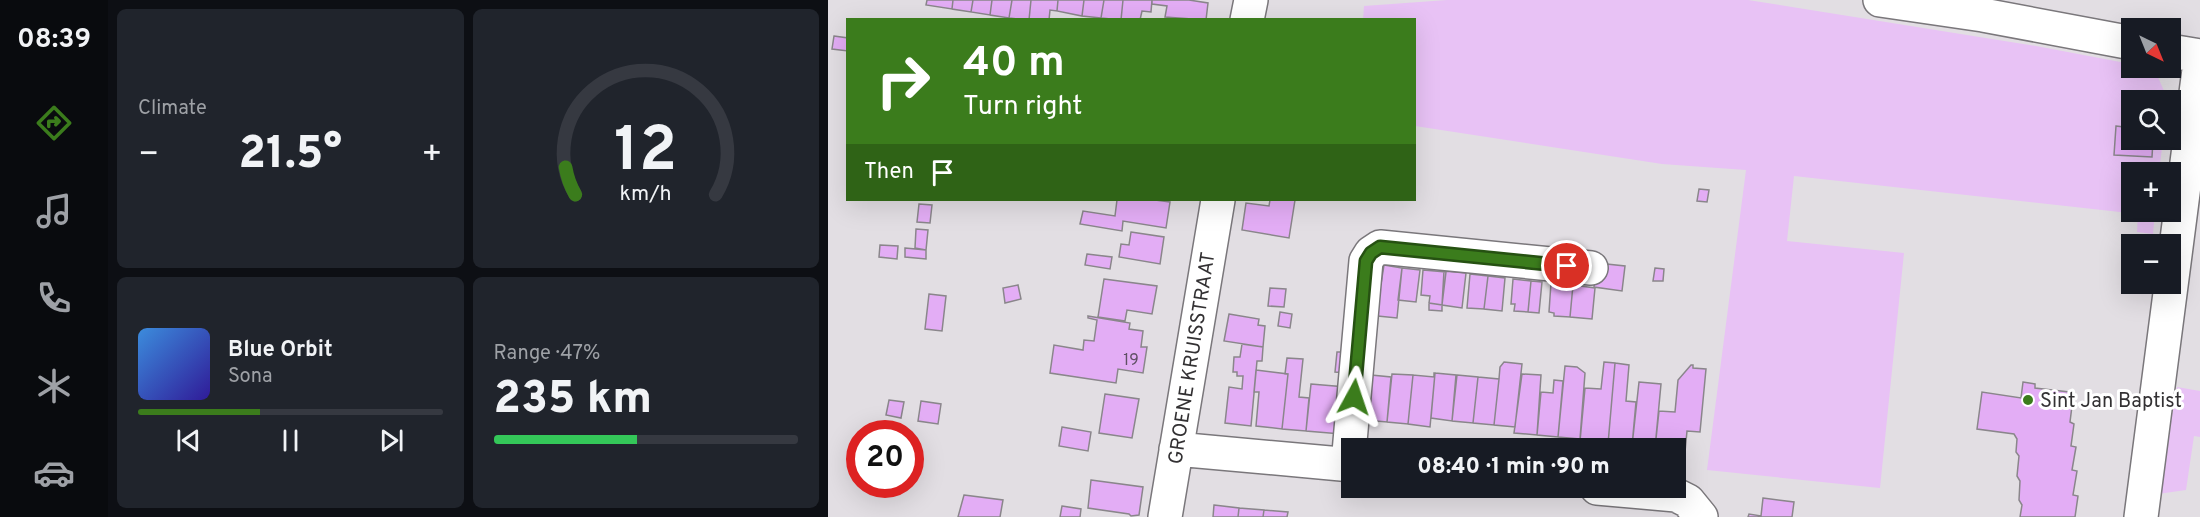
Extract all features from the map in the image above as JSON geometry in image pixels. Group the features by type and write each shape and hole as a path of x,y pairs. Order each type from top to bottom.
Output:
{"street":[{"path":"1248,18 1251,0"},
{"path":"1880,0 1983,15 2121,41"},
{"path":"2181,53 2200,56"},
{"path":"2141,517 2200,62"},
{"name":"GROENE KRUISSTRAAT","path":"1164,517 1218,201"},
{"path":"1352,438 1366,261 1371,253 1380,247 1591,268"},
{"path":"1176,449 1341,464"},
{"path":"1682,498 1699,513"}],"shaded area":[{"path":"1447,0 1748,0 2036,46 2121,62 2121,78 2158,78 2164,90 2121,90 2121,150 2162,150 2160,162 2121,162 2121,212 1794,176 1787,241 1904,253 1880,488 1707,470 1746,170 1662,164 1416,126 1416,18 1363,18 1364,6"},
{"path":"2138,222 2154,222 2153,234 2137,232"},
{"path":"2177,387 2200,391 2200,437 2194,436 2186,490 2158,494"}],"building":[{"path":"927,0 953,0 952,9 926,5"},
{"path":"953,0 973,0 971,12 952,9"},
{"path":"973,0 992,0 990,15 971,12"},
{"path":"992,0 1012,0 1009,18 990,15"},
{"path":"1012,0 1031,0 1029,18 1009,18"},
{"path":"1031,0 1058,0 1057,11 1050,10 1049,18 1029,18"},
{"path":"1058,0 1084,0 1082,16 1057,11"},
{"path":"1084,0 1104,0 1101,18 1082,16"},
{"path":"1104,0 1123,0 1121,18 1101,18"},
{"path":"1123,0 1152,0 1151,12 1142,11 1140,18 1121,18"},
{"path":"1152,0 1189,0 1208,3 1206,18 1165,17 1167,6 1152,4"},
{"path":"834,36 846,38 846,51 832,49"},
{"path":"2116,126 2121,127 2121,150 2152,150 2152,157 2114,155"},
{"path":"1699,189 1709,190 1707,202 1697,201"},
{"path":"1117,201 1170,202 1166,228 1123,221 1122,231 1080,224 1083,211 1115,216"},
{"path":"1270,201 1295,201 1289,238 1242,230 1246,203 1269,206"},
{"path":"919,204 932,205 930,223 917,222"},
{"path":"916,229 928,230 926,250 915,248"},
{"path":"1131,232 1164,237 1160,264 1119,257 1121,244 1129,245"},
{"path":"880,245 898,246 897,259 879,257"},
{"path":"905,248 926,250 926,259 905,257"},
{"path":"1087,254 1112,257 1110,269 1085,265"},
{"path":"1597,263 1625,266 1622,291 1594,287"},
{"path":"1384,265 1402,268 1397,318 1368,315 1372,283 1381,284"},
{"path":"1402,268 1420,270 1416,302 1398,300"},
{"path":"1655,268 1664,269 1663,281 1653,281"},
{"path":"1423,270 1446,272 1442,305 1429,303 1430,296 1421,295"},
{"path":"1444,271 1466,273 1462,308 1442,305"},
{"path":"1470,274 1488,276 1484,309 1467,308"},
{"path":"1488,276 1505,278 1502,311 1484,309"},
{"path":"1104,279 1157,286 1152,314 1127,310 1125,321 1098,317"},
{"path":"1513,279 1531,281 1528,312 1514,311 1515,304 1511,304"},
{"path":"1531,281 1542,282 1539,313 1528,312"},
{"path":"1551,283 1573,285 1570,317 1554,316 1554,313 1549,312"},
{"path":"1018,285 1021,299 1005,303 1003,288"},
{"path":"1573,285 1595,288 1592,319 1570,317"},
{"path":"1270,288 1286,289 1284,307 1268,306"},
{"path":"929,294 946,296 942,331 925,329"},
{"path":"1429,303 1442,305 1442,311 1429,310"},
{"path":"1280,312 1292,314 1290,328 1278,326"},
{"path":"1229,314 1259,319 1258,325 1265,326 1263,347 1224,341"},
{"path":"1088,316 1130,323 1129,329 1143,331 1141,347 1147,347 1143,373 1118,369 1116,383 1050,373 1054,345 1083,350 1084,340 1094,341 1097,320 1088,318"},
{"path":"1242,344 1263,347 1262,361 1257,361 1251,426 1225,423 1229,387 1242,389 1243,376 1237,376 1237,372 1233,372 1234,357 1240,357"},
{"path":"1337,352 1346,352 1345,373 1335,372"},
{"path":"1287,358 1303,359 1299,397 1309,398 1306,431 1282,429 1288,374 1285,374"},
{"path":"1504,362 1522,364 1515,427 1494,425 1500,367"},
{"path":"1604,362 1615,363 1609,438 1580,438 1585,388 1601,389"},
{"path":"1615,363 1629,365 1626,401 1636,402 1633,438 1609,438"},
{"path":"1691,365 1693,368 1706,369 1700,432 1687,431 1686,442 1686,438 1656,438 1659,411 1675,412 1678,380"},
{"path":"1565,366 1577,367 1585,373 1580,438 1558,437"},
{"path":"1256,370 1288,374 1282,429 1256,426 1259,392 1254,392"},
{"path":"1435,373 1430,427 1408,424 1413,375 1434,377"},
{"path":"1435,373 1456,375 1452,421 1431,418"},
{"path":"1361,374 1391,377 1387,422 1365,420"},
{"path":"1392,374 1413,375 1408,424 1387,422"},
{"path":"1522,374 1541,375 1537,435 1514,433"},
{"path":"1457,375 1478,377 1473,423 1452,421"},
{"path":"1478,377 1499,379 1494,425 1473,423"},
{"path":"1554,380 1563,381 1558,437 1537,435 1541,392 1553,393"},
{"path":"1639,382 1661,384 1656,438 1633,438"},
{"path":"2023,382 2035,384 2035,388 2069,392 2068,398 2073,398 2070,422 2074,424 2071,446 2076,447 2072,470 2077,471 2073,495 2078,496 2075,517 2020,517 2022,505 2019,500 2020,481 2017,476 2019,456 2016,452 2017,439 2014,434 1977,429 1982,392 2021,398"},
{"path":"1311,384 1346,387 1341,434 1306,431"},
{"path":"1105,394 1139,399 1132,438 1099,433"},
{"path":"889,400 904,402 901,418 886,415"},
{"path":"921,401 941,404 938,424 918,420"},
{"path":"1062,427 1091,432 1088,451 1059,446"},
{"path":"1091,480 1143,487 1139,515 1131,516 1088,508"},
{"path":"964,495 1003,500 1000,517 958,517"},
{"path":"1763,498 1794,502 1792,517 1748,517 1749,514 1761,516"},
{"path":"1214,505 1239,508 1238,517 1213,517"},
{"path":"1062,506 1081,509 1080,517 1060,517"},
{"path":"1239,508 1264,510 1263,517 1238,517"},
{"path":"1264,510 1288,512 1287,517 1263,517"}],"place":[{"name":"Sint Jan Baptist","path":"2028,400"}],"route":[{"path":"1354,397 1366,261 1371,253 1380,247 1567,266"}]}
